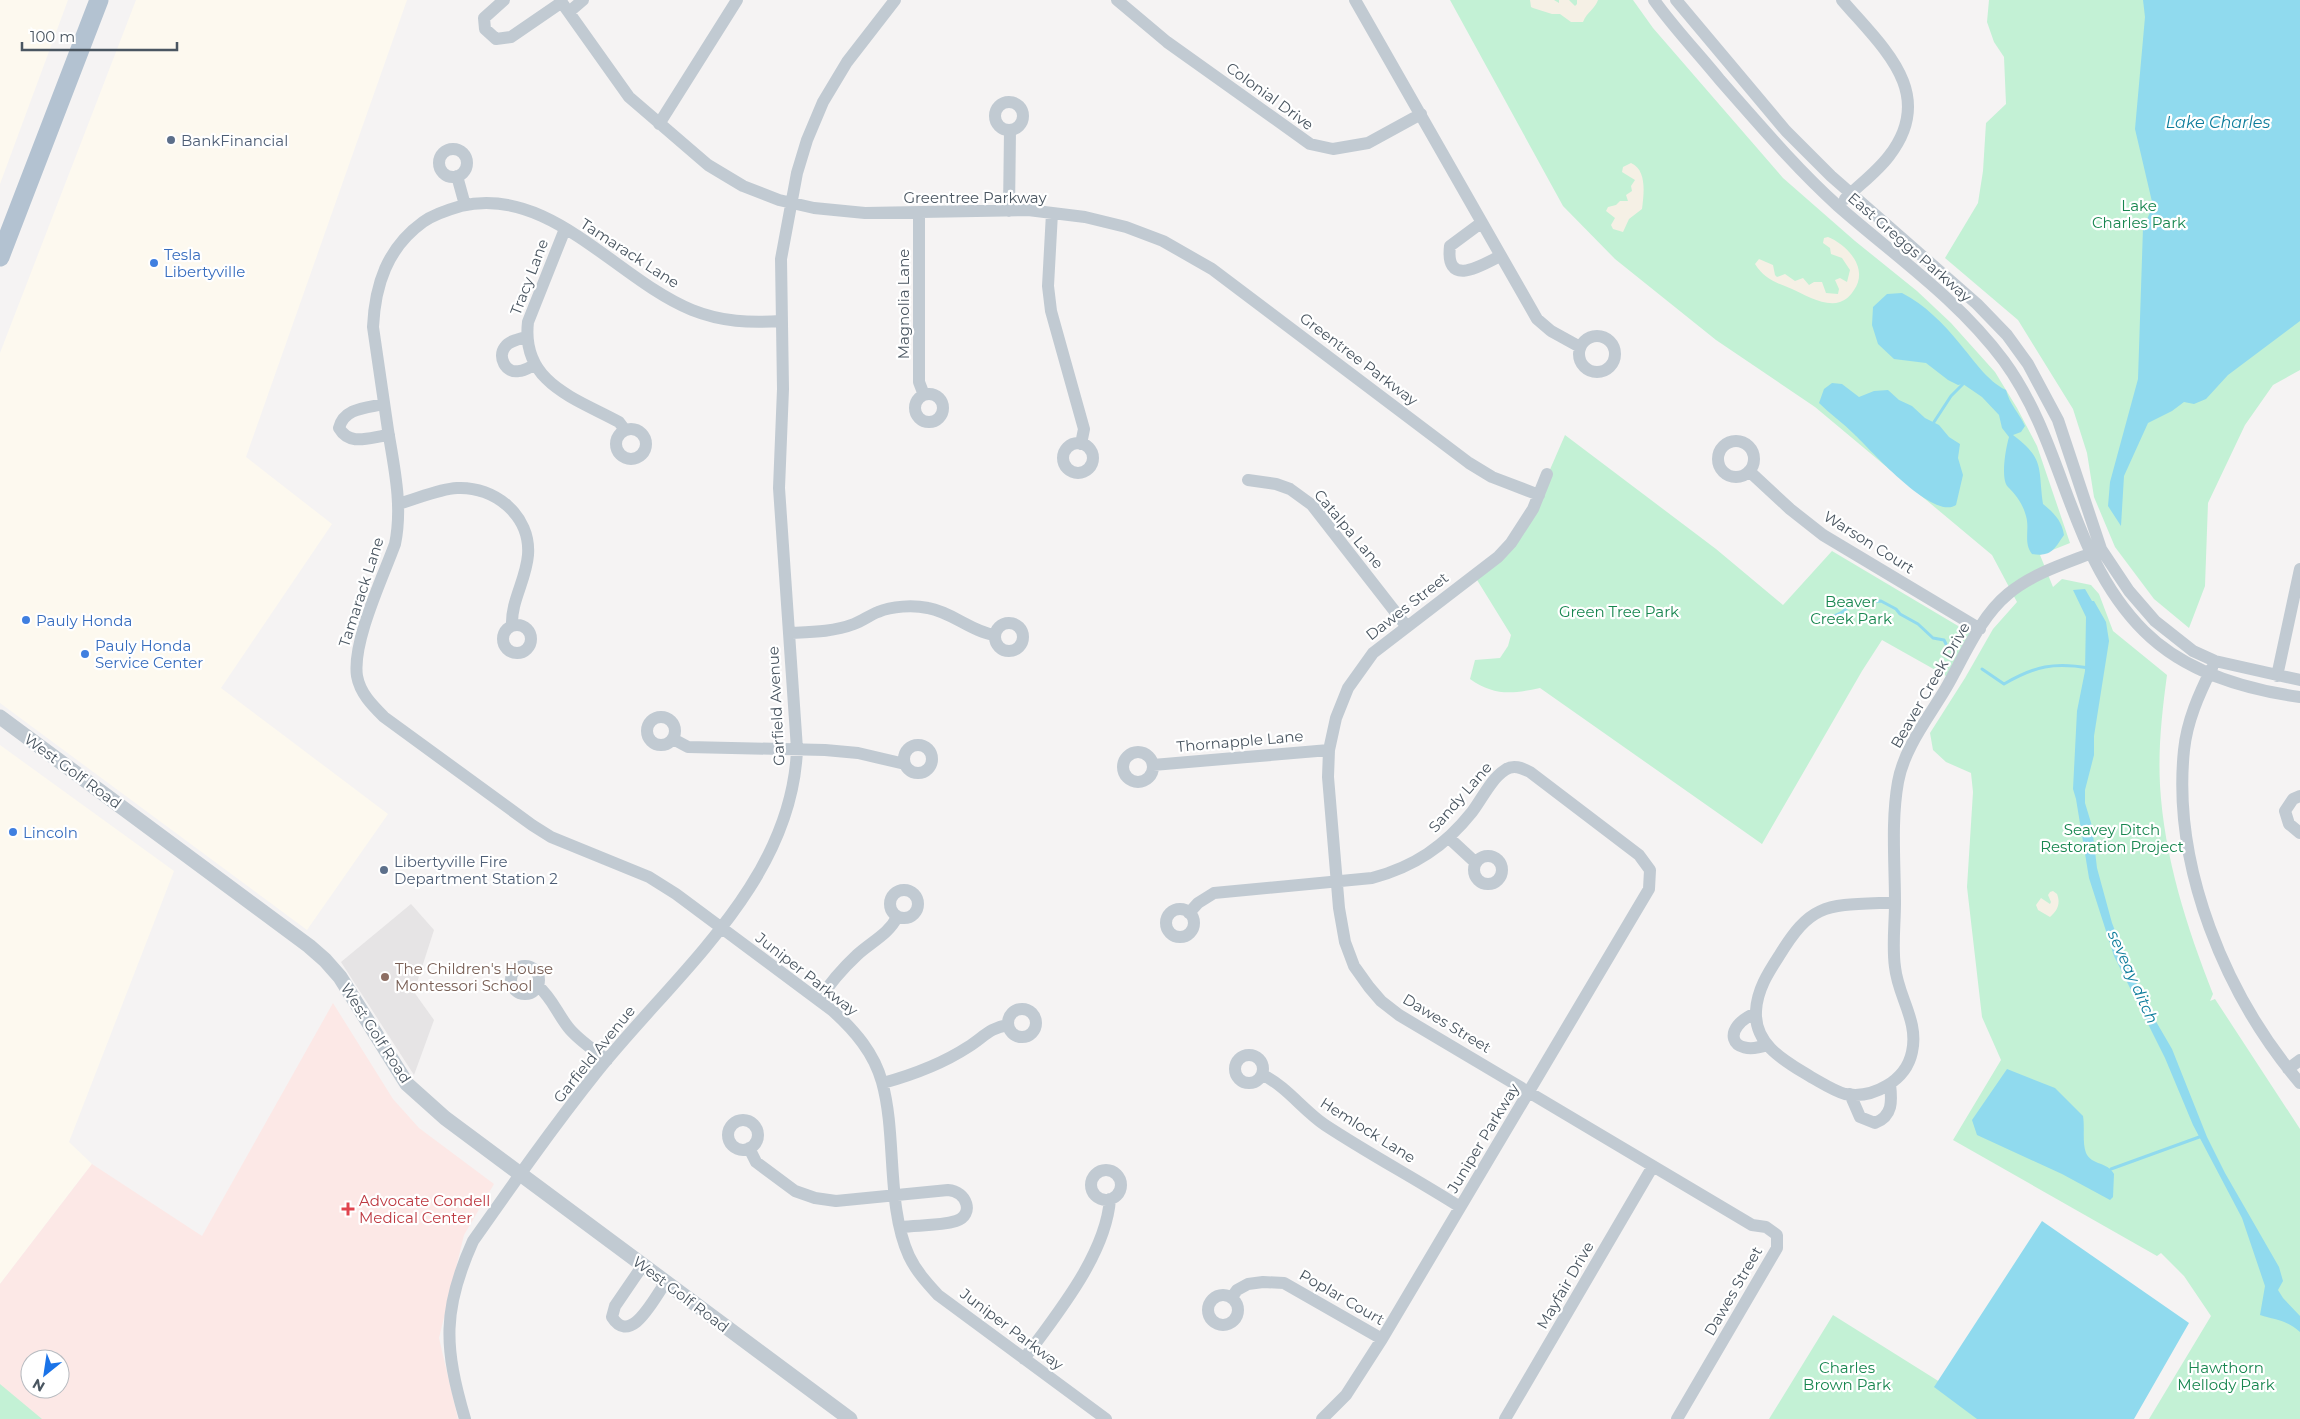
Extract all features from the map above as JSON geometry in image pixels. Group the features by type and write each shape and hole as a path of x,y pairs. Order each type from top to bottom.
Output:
{"main road":[{"path":"0,257 100,0"}],"street":[{"path":"504,0 484,18 485,30 496,39 511,37 563,5 583,0"},
{"path":"659,124 737,0"},
{"name":"Garfield Avenue","path":"465,1419 452,1370 449,1339 451,1304 462,1267 473,1241 607,1060 721,928 755,878 785,817 796,778 797,749 779,488 784,389 781,260 791,203 802,157 823,102 847,62 895,0"},
{"name":"Colonial Drive","path":"1117,0 1167,42 1310,144 1332,149 1368,143 1421,114"},
{"path":"1355,0 1537,318 1551,331 1580,347"},
{"name":"East Greggs Parkway","path":"1654,0 1757,122 1813,182 1838,206 1938,290 1975,326 2002,359 2029,400 2044,430 2095,552"},
{"name":"East Greggs Parkway","path":"1676,0 1786,131 1831,176 1977,304 2007,335 2028,364 2058,420 2095,552"},
{"path":"1838,206 1888,157 1901,138 1909,113 1908,94 1900,73 1886,52 1842,0"},
{"name":"Greentree Parkway","path":"563,5 629,97 708,165 743,186 791,203 814,208 865,213 1009,211 1085,216 1126,227 1163,241 1189,254 1212,269 1469,463 1492,477 1539,495"},
{"path":"1009,211 1010,130"},
{"path":"457,176 465,205"},
{"name":"Tamarack Lane","path":"721,928 676,894 649,877 551,836 532,825 384,717 370,704 357,677 356,660 359,642 395,544 399,527 398,504 373,327 376,292 389,258 416,227 430,216 480,202 520,206 538,213 672,300 693,310 726,321 756,323 781,321"},
{"name":"Magnolia Lane","path":"919,212 919,382 924,395"},
{"path":"1052,213 1048,286 1051,310 1084,429 1080,444"},
{"path":"1481,223 1450,246 1448,259 1454,268 1469,271 1500,256"},
{"name":"Tracy Lane","path":"565,229 528,322 526,337 534,365 553,386 619,422 625,430"},
{"name":"Tracy Lane","path":"526,337 513,341 504,347 502,352 503,362 514,371 534,365"},
{"path":"384,404 348,412 341,420 339,428 344,436 351,440 389,435"},
{"name":"Warson Court","path":"1749,472 1790,509 1823,535 1980,629"},
{"name":"Dawes Street","path":"1548,474 1525,524 1498,556 1372,653 1348,688 1336,718 1329,750 1328,776 1338,908 1345,942 1354,966 1382,1001 1399,1015 1752,1225 1766,1227 1777,1235 1777,1248 1677,1419"},
{"name":"Catalpa Lane","path":"1248,480 1276,484 1290,489 1312,505 1407,626"},
{"path":"398,504 456,488 474,488 491,494 504,502 516,514 525,531 528,555 512,611 512,625"},
{"path":"2095,552 2155,621 2193,651 2215,661 2300,680"},
{"path":"2095,552 2121,606 2145,632 2170,653 2209,674 2265,692 2300,697"},
{"name":"Beaver Creek Drive","path":"1890,1084 1908,1062 1912,1052 1914,1032 1894,967 1896,802 1903,766 1910,749 1980,629 1999,603 2018,586 2036,576 2095,552"},
{"path":"2277,676 2300,569"},
{"path":"789,633 830,630 854,624 880,611 900,607 927,607 951,614 987,634 996,635"},
{"path":"2215,661 2193,709 2184,749 2183,790 2193,869 2207,919 2234,985 2260,1030 2300,1083"},
{"name":"West Golf Road","path":"0,717 319,955 340,977 407,1084 445,1118 850,1419"},
{"path":"673,739 688,747 797,749 858,753 905,764"},
{"name":"Thornapple Lane","path":"1153,765 1329,750"},
{"name":"Sandy Lane","path":"1190,913 1198,902 1214,893 1372,878 1397,872 1430,853 1449,838 1472,812 1497,777 1506,769 1521,767 1639,855 1647,864"},
{"path":"2300,796 2294,799 2285,811 2289,824 2300,833"},
{"path":"1449,838 1476,863"},
{"name":"Juniper Parkway","path":"1322,1419 1346,1395 1382,1338 1649,889 1651,877 1647,864"},
{"path":"1850,1094 1860,1117 1875,1123 1884,1120 1889,1112 1892,1100 1890,1084 1859,1095 1840,1092 1778,1056 1762,1036 1756,1013 1762,984 1793,933 1807,918 1827,907 1895,903"},
{"path":"819,1000 835,976 892,927 897,917"},
{"name":"Juniper Parkway","path":"721,928 819,1000 851,1028 874,1062 882,1083 895,1196 901,1227 909,1256 923,1279 938,1296 1106,1419"},
{"path":"538,986 547,994 567,1026 576,1036 607,1060"},
{"path":"1756,1013 1743,1018 1736,1025 1734,1032 1735,1040 1745,1050 1768,1045"},
{"path":"882,1083 937,1064 969,1047 994,1027 1008,1025"},
{"path":"2288,1069 2300,1060"},
{"name":"Hemlock Lane","path":"1263,1075 1278,1083 1299,1105 1324,1124 1460,1206"},
{"path":"749,1148 756,1162 795,1190 814,1198 836,1201 954,1190 963,1196 967,1206 964,1216 955,1222 901,1227"},
{"name":"Mayfair Drive","path":"1505,1419 1653,1166"},
{"path":"1024,1359 1061,1307 1096,1249 1109,1213 1110,1199"},
{"path":"643,1265 615,1306 612,1316 616,1323 622,1327 630,1327 637,1322 666,1282"},
{"name":"Poplar Court","path":"1232,1297 1237,1290 1248,1284 1263,1282 1284,1283 1382,1338"}],"shaded area":[{"path":"0,0 68,0 0,184"},
{"path":"136,0 407,0 246,457 332,524 221,688 388,814 307,930 0,703 0,353"},
{"path":"0,745 174,871 69,1142 92,1164 0,1284"},
{"name":"The Children's House Montessori School","path":"411,904 434,930 414,992 434,1020 414,1075 341,962"},
{"name":"Advocate Condell Medical Center","path":"333,1003 393,1099 419,1128 494,1184 464,1235 439,1338 458,1419 0,1419 0,1284 92,1164 202,1236"}],"green space":[{"path":"1450,0 1633,0 1653,28 1783,178 1855,241 1917,291 1951,323 1995,372 2017,408 2037,446 2070,543 2040,555 2053,587 2062,579 2091,585 2099,594 2113,631 2167,675 2162,717 2160,785 2166,839 2178,892 2194,944 2213,994 2210,1001 2215,999 2300,1129 2300,1419 2149,1419 2211,1316 2184,1276 2161,1253 2157,1256 1953,1140 2001,1060 1982,1017 1967,887 1973,792 1971,773 1946,762 1933,750 1930,733 1993,629 2017,602 1992,555 1815,407 1716,340 1615,259 1563,206"},
{"name":"Lake Charles Park","path":"1989,0 2300,0 2300,370 2273,385 2245,425 2208,503 2205,586 2189,628 2154,599 2115,547 2094,497 2087,453 2073,409 2018,320 1945,258 1978,203 1983,171 1986,123 2006,104 2004,57 1994,42 1987,22"},
{"name":"Green Tree Park","path":"1565,435 1716,549 1783,605 1832,551 1975,636 1946,676 1882,640 1862,671 1762,844 1540,688 1521,692 1495,691 1479,685 1470,679 1475,660 1500,658 1508,646 1511,635 1474,575 1498,557 1545,481"},
{"name":"Charles Brown Park","path":"1833,1315 1999,1419 1769,1419"},
{"path":"0,1384 42,1419 0,1419"}],"sand":[{"path":"1530,0 1554,0 1559,3 1559,0 1569,0 1575,6 1577,0 1598,0 1583,22 1571,22 1560,14 1552,14 1531,7"},
{"path":"1631,163 1636,166 1642,176 1644,189 1643,203 1642,209 1629,219 1623,232 1613,229 1611,225 1615,218 1606,211 1608,207 1616,205 1620,201 1628,201 1626,195 1632,191 1631,186 1635,180 1622,172 1623,167"},
{"path":"1828,237 1843,246 1858,266 1858,282 1854,290 1840,302 1828,303 1809,297 1767,277 1755,264 1759,259 1773,265 1777,277 1785,274 1795,281 1803,278 1809,285 1814,282 1822,282 1826,293 1838,294 1839,289 1835,280 1840,278 1847,282 1850,270 1842,258 1831,254 1830,248 1823,243 1824,238"},
{"path":"2053,891 2057,894 2058,904 2050,917 2038,910 2036,905 2041,898 2050,904 2048,895"}],"water":[{"name":"Lake Charles","path":"2143,0 2300,0 2300,321 2228,375 2206,399 2194,404 2184,402 2172,411 2148,423 2124,476 2121,526 2108,506 2110,482 2138,379 2143,228 2153,206 2135,129 2145,17"},
{"path":"1902,293 1933,315 1954,336 1975,363 1993,381 2006,390 2025,426 2021,432 2013,435 2023,443 2035,458 2040,473 2043,504 2057,518 2063,530 2064,535 2052,551 2039,555 2032,554 2029,550 2025,512 2019,500 2008,487 2004,477 2004,463 2009,437 2002,428 1999,415 1982,397 1963,384 1958,385 1948,380 1926,363 1894,359 1878,344 1872,325 1873,307 1887,294"},
{"path":"1832,383 1842,384 1859,397 1874,391 1888,390 1899,400 1912,406 1925,418 1939,425 1949,437 1960,444 1958,458 1963,475 1956,505 1946,507 1933,503 1918,494 1819,403 1824,389"},
{"name":"seveay ditch","path":"2085,589 2106,622 2109,641 2094,736 2094,755 2085,790 2085,803 2092,826 2097,868 2112,923 2147,1006 2172,1049 2207,1137 2225,1173 2279,1267 2283,1281 2278,1290 2300,1316 2300,1332 2286,1323 2260,1315 2265,1286 2242,1218 2193,1125 2165,1058 2114,956 2089,878 2073,789 2077,711 2085,671 2086,617 2073,590"},
{"path":"2007,1069 2055,1088 2083,1116 2084,1144 2088,1157 2108,1167 2114,1174 2113,1197 2110,1200 2062,1174 1977,1135 1972,1120"},
{"path":"2042,1221 2189,1323 2134,1419 1977,1419 1934,1387"}],"waterway":[{"path":"1934,422 1951,396 1963,384"},
{"path":"1814,623 1835,616 1849,607 1852,602 1881,601 1918,624 1933,638 1944,640 1946,644"},
{"path":"1982,669 2004,684 2025,673 2045,667 2065,665 2089,668"},
{"path":"2111,1169 2202,1136"}],"place":[{"name":"BankFinancial","path":"171,140"},
{"name":"Tesla Libertyville","path":"154,263"},
{"name":"Pauly Honda","path":"26,620"},
{"name":"Pauly Honda Service Center","path":"85,654"},
{"name":"Lincoln","path":"13,832"},
{"name":"Libertyville Fire Department Station 2","path":"384,870"},
{"name":"The Children's House Montessori School","path":"385,977"},
{"name":"Advocate Condell Medical Center","path":"348,1209"}],"park label":[{"name":"Beaver Creek Park","path":"1851,610"},
{"name":"Seavey Ditch Restoration Project","path":"2112,838"},
{"name":"Hawthorn Mellody Park","path":"2226,1376"}]}
